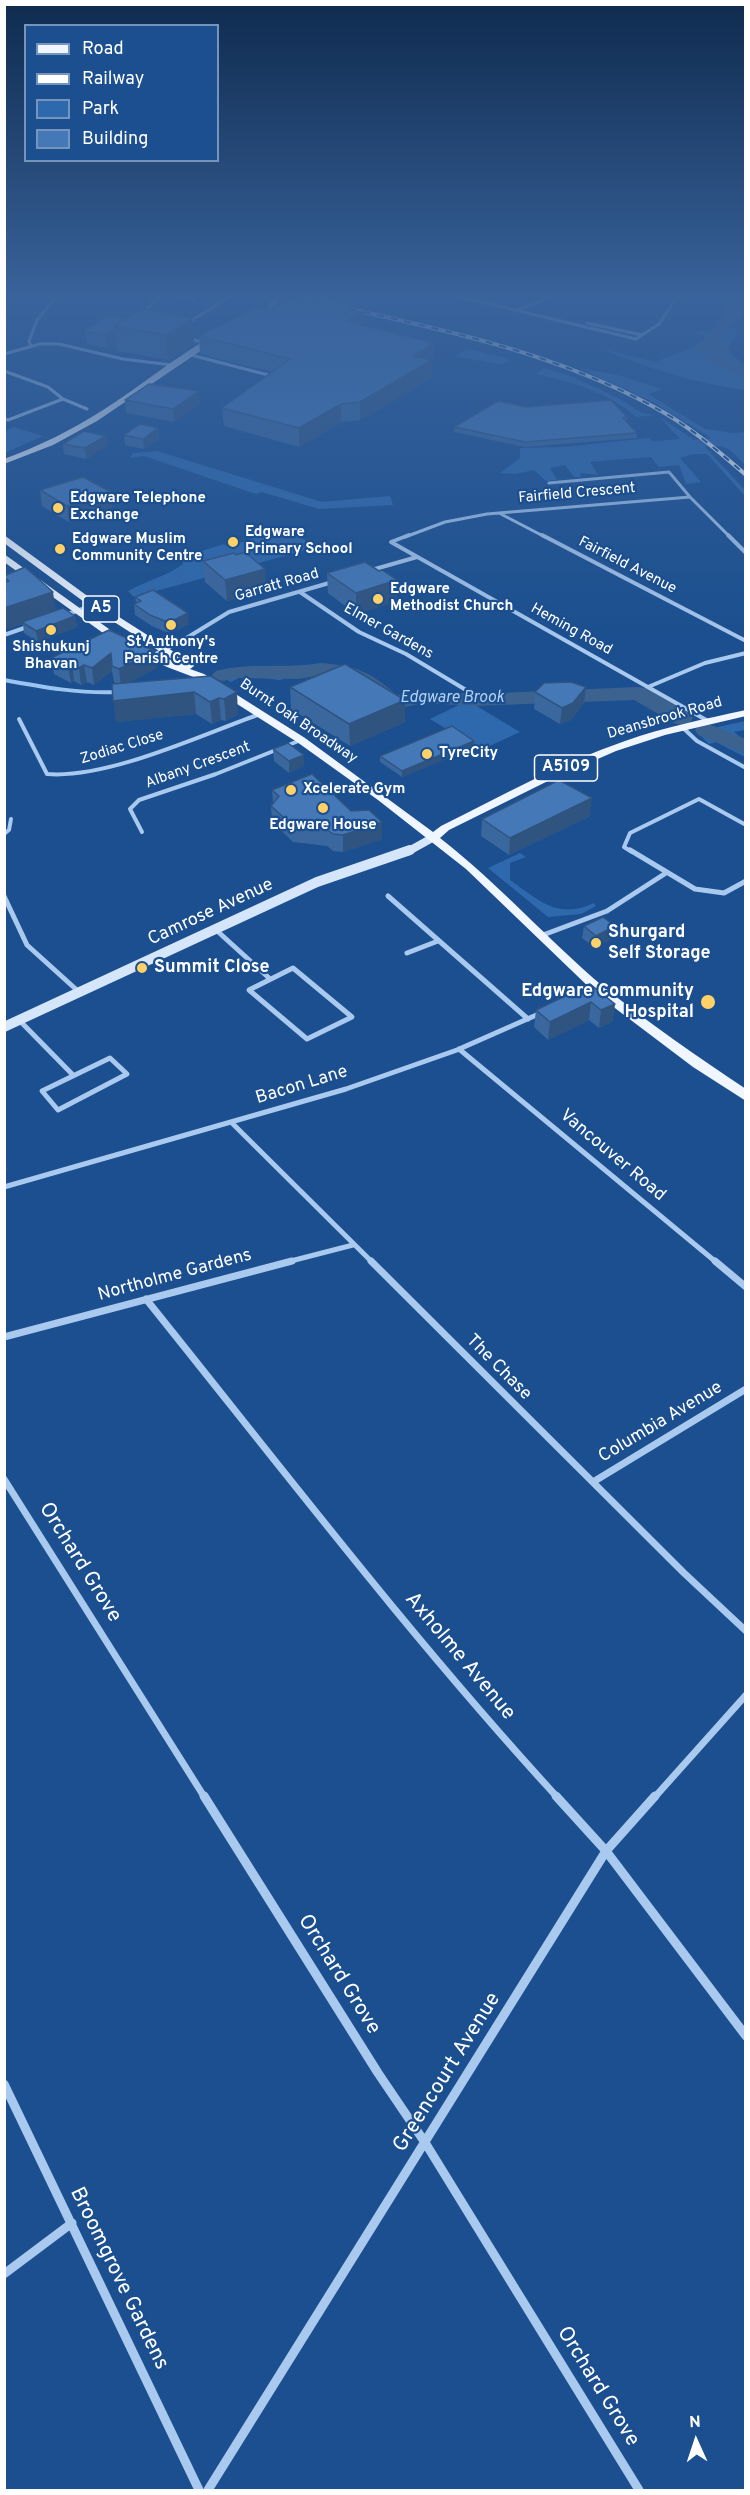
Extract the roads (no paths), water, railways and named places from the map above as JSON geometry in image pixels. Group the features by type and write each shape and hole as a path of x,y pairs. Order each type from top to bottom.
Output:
{"main road":[{"path":"4,462 46,446 106,410"},
{"name":"A5","path":"4,538 94,605 166,649 200,676"},
{"name":"A5","path":"4,557 113,636 151,656 200,676"},
{"name":"Burnt Oak Broadway","path":"200,676 301,740 434,837"},
{"name":"Deansbrook Road","path":"434,837 445,828 577,763 681,727 746,713"},
{"name":"A5","path":"434,837 543,935 595,992 746,1096"}],"street":[{"path":"4,419 8,420 33,410"},
{"path":"549,483 669,472 690,497 746,553"},
{"name":"Fairfield Crescent","path":"391,542 444,522 498,513 690,497"},
{"name":"Fairfield Avenue","path":"498,513 746,641"},
{"name":"Heming Road","path":"391,542 708,721"},
{"path":"365,573 417,557"},
{"name":"Garratt Road","path":"151,656 229,612 344,579"},
{"name":"Elmer Gardens","path":"300,592 359,632 406,654 465,690"},
{"path":"56,618 94,605"},
{"path":"4,634 35,624"},
{"path":"648,687 705,663 746,653"},
{"name":"Zodiac Close","path":"19,719 47,774 54,776 83,773 179,743 260,714"},
{"path":"681,727 697,741 746,768"},
{"name":"Albany Crescent","path":"142,832 130,809 139,800 216,774 301,740"},
{"path":"746,825 699,799 630,833 624,847 695,889 724,893 746,881"},
{"path":"4,834 9,830 11,819"},
{"name":"Camrose Avenue","path":"4,1027 317,882 423,846 434,837"},
{"path":"543,935 607,911 666,873"},
{"path":"4,896 27,945 79,992"},
{"path":"388,896 528,1019"},
{"path":"215,929 269,978"},
{"path":"407,953 438,941"},
{"path":"293,968 352,1017 307,1039 249,990 269,978 293,968"},
{"name":"Bacon Lane","path":"4,1187 232,1123 376,1078 459,1049 552,1008"},
{"path":"19,1020 73,1075"},
{"name":"Vancouver Road","path":"459,1049 746,1287"},
{"path":"110,1058 126,1074 58,1110 42,1091 73,1075 110,1058"},
{"name":"The Chase","path":"232,1123 746,1631"},
{"name":"Northolme Gardens","path":"4,1337 353,1245"},
{"name":"Axholme Avenue","path":"146,1299 351,1554 496,1729 606,1851 746,2036"},
{"name":"Columbia Avenue","path":"593,1482 746,1389"},
{"name":"Orchard Grove","path":"4,1479 378,2073 426,2144 639,2490"},
{"name":"Greencourt Avenue","path":"208,2490 426,2144 606,1851 746,1695"},
{"name":"Broomgrove Gardens","path":"4,2084 199,2490"},
{"path":"4,2274 72,2223"}],"waterway":[{"name":"Edgware Brook","path":"223,675 236,672 299,673 320,669 346,671 364,679 390,700 396,702 423,697 474,700 638,693 682,718"},
{"name":"Edgware Brook","path":"4,680 75,691 119,692"},
{"name":"Edgware Brook","path":"706,730 746,747"}],"railway":[{"path":"660,410 702,438 746,475"}],"place":[{"name":"Edgware Telephone Exchange","path":"58,508"},
{"name":"Edgware Primary School","path":"233,542"},
{"name":"Edgware Muslim Community Centre","path":"60,549"},
{"name":"Edgware Methodist Church","path":"378,599"},
{"name":"St Anthony's Parish Centre","path":"171,625"},
{"name":"Shishukunj Bhavan","path":"51,630"},
{"name":"TyreCity","path":"427,754"},
{"name":"Xcelerate Gym","path":"291,790"},
{"name":"Edgware House","path":"323,808"},
{"name":"Shurgard Self Storage","path":"596,943"},
{"name":"Summit Close","path":"142,968"},
{"name":"Edgware Community Hospital","path":"708,1002"}]}
